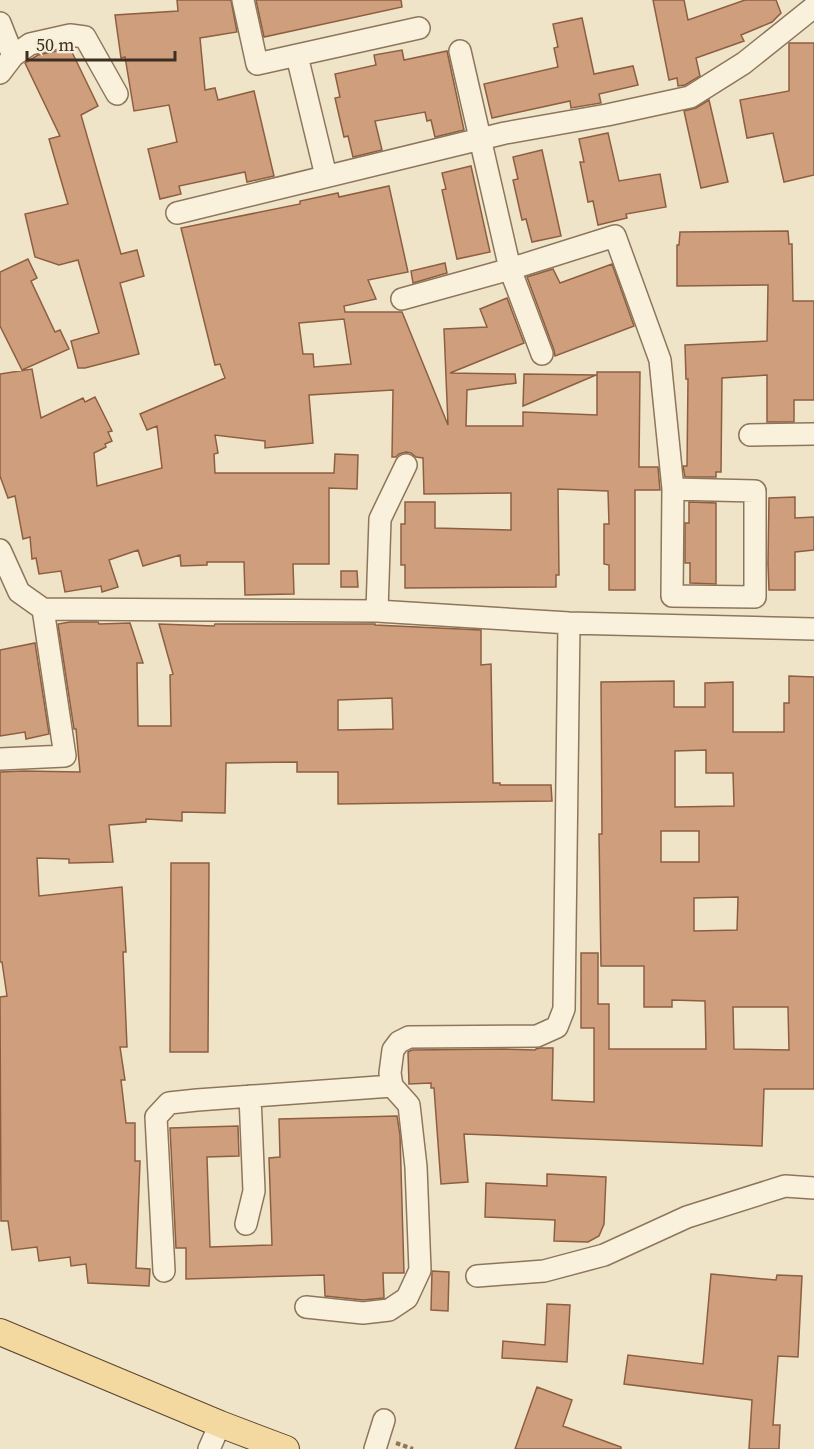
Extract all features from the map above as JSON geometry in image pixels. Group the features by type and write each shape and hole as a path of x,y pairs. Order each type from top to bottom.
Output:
{"main road":[{"path":"0,1332 220,1424 286,1449"}],"street":[{"path":"243,0 257,64 419,28"},
{"path":"177,213 505,133 607,115 690,97 744,63 814,7"},
{"path":"0,23 14,56"},
{"path":"0,73 14,56 30,44 70,35 85,37 117,94"},
{"path":"460,51 510,269 542,354"},
{"path":"297,56 326,177"},
{"path":"402,298 510,269 615,236 660,360 673,489 672,596 755,597 755,491 673,489"},
{"path":"750,435 814,434"},
{"path":"377,611 380,519 406,465"},
{"path":"0,550 19,592 43,609 377,611 569,623 814,629"},
{"path":"0,759 65,756 43,609"},
{"path":"306,1307 363,1313 388,1310 407,1299 420,1270 416,1167 409,1105 392,1086 390,1073 393,1050 399,1042 409,1038 537,1036 557,1027 564,1009 569,623"},
{"path":"164,1271 156,1117 169,1103 392,1086"},
{"path":"246,1224 254,1191 250,1096"},
{"path":"477,1276 544,1271 604,1255 687,1217 785,1186 814,1188"},
{"path":"375,1449 384,1420"},
{"path":"209,1449 220,1424"}],"building":[{"path":"177,0 231,0 237,32 200,38 205,90 215,88 218,100 254,91 274,176 247,182 245,172 179,186 181,194 160,199 148,149 177,142 169,105 134,111 125,57 121,58 115,15 178,11"},
{"path":"256,0 401,0 402,7 264,37"},
{"path":"653,0 684,0 688,20 745,0 776,0 781,13 772,22 741,35 744,41 696,58 700,76 685,85 678,86 677,78 669,80"},
{"path":"582,18 594,74 633,66 638,85 599,94 601,103 571,108 570,101 492,118 484,84 558,67 554,48 558,47 553,24"},
{"path":"789,43 814,43 814,175 784,182 773,133 747,138 740,100 789,91"},
{"path":"70,48 98,106 81,115 121,254 137,250 144,276 120,283 139,354 85,368 78,368 71,341 99,333 78,260 59,265 35,257 25,214 68,204 49,139 60,136 25,63 38,55"},
{"path":"402,50 404,60 447,51 464,130 435,137 431,120 427,121 425,112 375,121 382,150 353,157 348,136 344,137 335,98 340,97 335,74 376,65 374,55"},
{"path":"709,100 728,182 701,188 684,111 696,108"},
{"path":"608,133 619,181 660,174 666,207 626,214 627,218 598,225 593,201 588,202 580,162 584,162 579,139"},
{"path":"542,150 561,236 532,242 526,219 522,220 513,180 518,179 513,157"},
{"path":"471,166 490,252 457,259 442,190 446,189 442,173"},
{"path":"389,186 408,272 368,280 376,299 344,306 345,312 402,312 448,425 444,329 487,327 480,309 507,298 524,343 450,373 515,374 516,383 467,390 466,426 523,426 523,412 597,415 597,372 640,372 639,467 658,467 660,490 635,490 635,590 609,590 609,565 604,564 604,524 609,524 608,491 558,489 559,575 556,575 556,587 405,588 405,565 401,565 401,524 405,524 405,502 435,502 435,528 511,530 511,493 424,494 423,458 406,452 392,457 393,390 309,395 313,443 265,448 265,441 215,435 218,453 214,454 215,473 334,473 335,454 358,455 357,489 329,488 329,564 293,564 294,594 245,595 244,562 207,562 207,565 181,566 180,555 143,566 138,550 109,560 118,587 102,592 101,586 65,592 61,571 39,574 36,558 32,559 30,537 23,539 15,496 8,498 0,476 0,374 32,369 41,418 83,398 85,402 95,397 112,431 108,432 112,441 94,453 97,486 162,468 157,426 147,430 140,414 225,378 220,364 215,365 181,228 300,204 300,201 338,193 339,197","holes":["344,319 351,364 314,367 313,354 303,354 299,323"]},
{"path":"788,231 789,244 792,244 793,301 814,301 814,400 794,400 794,422 767,422 767,375 722,378 721,472 716,472 716,477 685,477 683,466 687,466 688,379 686,379 685,345 767,341 768,285 677,286 677,245 679,245 680,232"},
{"path":"28,259 37,278 31,281 55,332 60,330 69,349 22,370 0,326 0,272"},
{"path":"445,263 447,273 413,283 411,271"},
{"path":"612,264 634,326 555,356 527,277 553,269 560,283"},
{"path":"524,374 596,375 523,406"},
{"path":"795,497 795,518 814,517 814,550 795,552 795,590 769,590 769,498"},
{"path":"689,502 716,503 716,584 690,583 690,563 685,563 685,523 689,523"},
{"path":"341,571 357,571 358,587 341,587"},
{"path":"70,622 130,623 143,663 137,663 138,726 171,726 170,675 173,674 159,624 214,626 215,624 375,624 481,630 481,665 491,664 493,783 551,785 552,801 338,804 338,772 297,772 297,762 226,763 225,813 182,812 182,821 146,819 146,822 109,825 113,862 69,863 69,859 37,858 39,896 122,887 126,952 123,952 127,1047 120,1047 125,1080 121,1080 126,1123 135,1123 135,1161 140,1161 136,1268 150,1269 149,1286 88,1283 86,1264 71,1266 70,1257 39,1261 37,1247 12,1250 8,1221 1,1221 0,997 7,996 2,962 0,962 0,772 80,772 76,729 74,729 58,624","holes":["392,698 393,729 338,730 338,700"]},
{"path":"35,643 49,734 26,739 25,732 0,736 0,650"},
{"path":"789,676 814,677 814,1089 764,1089 762,1146 464,1134 468,1182 441,1184 434,1088 431,1088 431,1083 409,1084 408,1052 412,1050 553,1048 552,1100 594,1102 594,1028 581,1028 581,953 598,953 598,1004 609,1004 609,1049 706,1049 705,1001 672,1000 672,1007 644,1007 644,966 601,966 599,834 602,834 601,682 674,681 674,707 705,707 705,683 733,682 733,732 784,732 784,703 789,703","holes":["706,750 706,773 733,773 734,806 675,807 675,751","661,831 699,831 699,862 661,862","738,897 737,930 694,931 694,898","733,1007 788,1007 789,1050 734,1049"]},
{"path":"171,863 209,863 208,1052 170,1052"},
{"path":"397,1116 400,1135 404,1273 383,1273 384,1298 363,1300 325,1296 324,1275 186,1279 186,1248 176,1248 170,1128 238,1126 239,1156 207,1157 210,1247 272,1245 269,1158 280,1157 279,1119"},
{"path":"547,1174 606,1177 604,1224 599,1236 588,1242 554,1241 555,1220 485,1217 486,1183 547,1186"},
{"path":"432,1271 449,1272 448,1311 431,1310"},
{"path":"711,1274 776,1280 777,1275 802,1276 798,1357 778,1356 773,1425 780,1425 779,1449 749,1449 752,1400 624,1384 628,1355 703,1364"},
{"path":"547,1304 570,1305 567,1362 502,1358 503,1341 545,1345"},
{"path":"537,1387 572,1400 563,1426 621,1447 621,1449 515,1449"}]}
